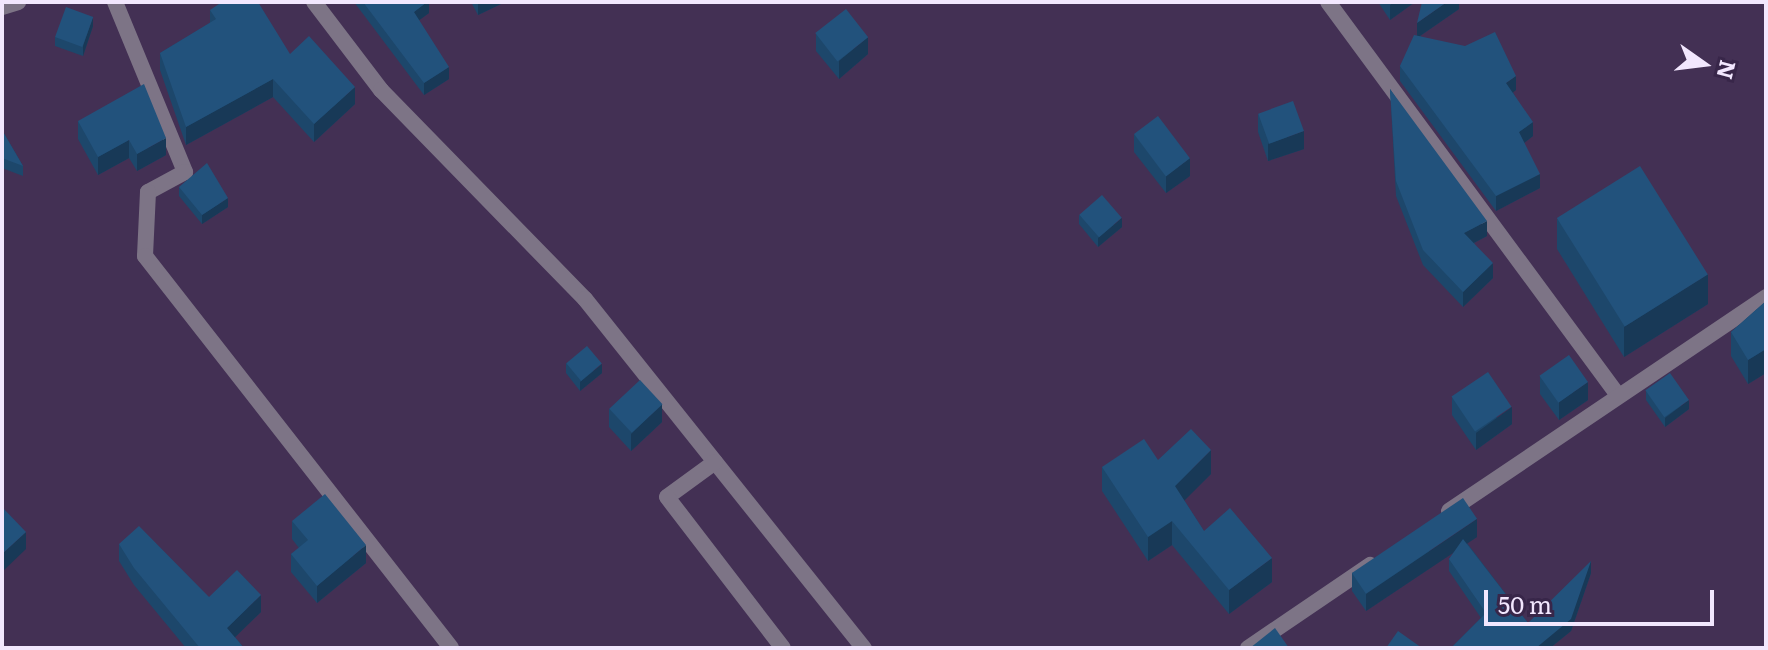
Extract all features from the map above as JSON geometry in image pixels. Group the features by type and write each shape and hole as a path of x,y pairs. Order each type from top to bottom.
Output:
{"street":[{"path":"2,7 18,2"},
{"path":"115,2 185,172 148,192 145,256 451,648"},
{"path":"314,2 381,90 585,299 864,648"},
{"path":"1328,2 1618,395"},
{"path":"1427,526 1766,297"},
{"path":"715,462 667,497 783,648"},
{"path":"1248,648 1389,552"}],"building":[{"path":"222,2 258,2 290,54 309,36 355,87 314,124 273,79 186,127 160,53 216,19 210,10"},
{"path":"363,2 427,2 414,12 449,67 424,83"},
{"path":"1422,2 1447,2 1417,23"},
{"path":"66,7 93,17 82,47 55,37"},
{"path":"846,9 868,37 837,61 815,33"},
{"path":"1495,32 1516,76 1506,83 1533,122 1519,132 1540,174 1496,196 1400,66 1414,35 1465,46"},
{"path":"144,84 166,138 137,154 129,140 98,157 78,121"},
{"path":"1390,89 1487,221 1464,233 1493,263 1463,292 1423,250 1396,181"},
{"path":"1293,101 1304,131 1269,144 1258,114"},
{"path":"1158,116 1190,158 1166,176 1134,134"},
{"path":"2,130 23,166 2,158"},
{"path":"207,163 228,198 202,215 179,187"},
{"path":"1640,166 1708,275 1625,326 1557,218"},
{"path":"1102,195 1122,218 1099,237 1079,215"},
{"path":"1766,301 1766,349 1748,360 1731,332"},
{"path":"587,346 602,364 581,381 566,363"},
{"path":"1569,355 1588,382 1558,403 1540,376"},
{"path":"1488,372 1511,407 1475,431 1452,397"},
{"path":"1670,373 1689,400 1664,417 1645,390"},
{"path":"640,380 663,404 632,433 609,409"},
{"path":"1191,429 1211,450 1175,486 1204,531 1230,508 1272,558 1229,590 1172,521 1148,537 1102,467 1144,439 1158,460"},
{"path":"325,494 366,545 317,586 291,554 308,540 292,521"},
{"path":"1463,498 1477,519 1366,594 1352,573"},
{"path":"2,507 26,532 2,554"},
{"path":"139,526 209,597 237,570 261,595 227,628 244,648 200,648 134,568 119,544"},
{"path":"1463,539 1528,623 1591,561 1571,619 1536,648 1451,648 1486,613 1449,559"},
{"path":"1275,628 1289,648 1250,648"},
{"path":"1398,631 1422,648 1386,648"}]}
